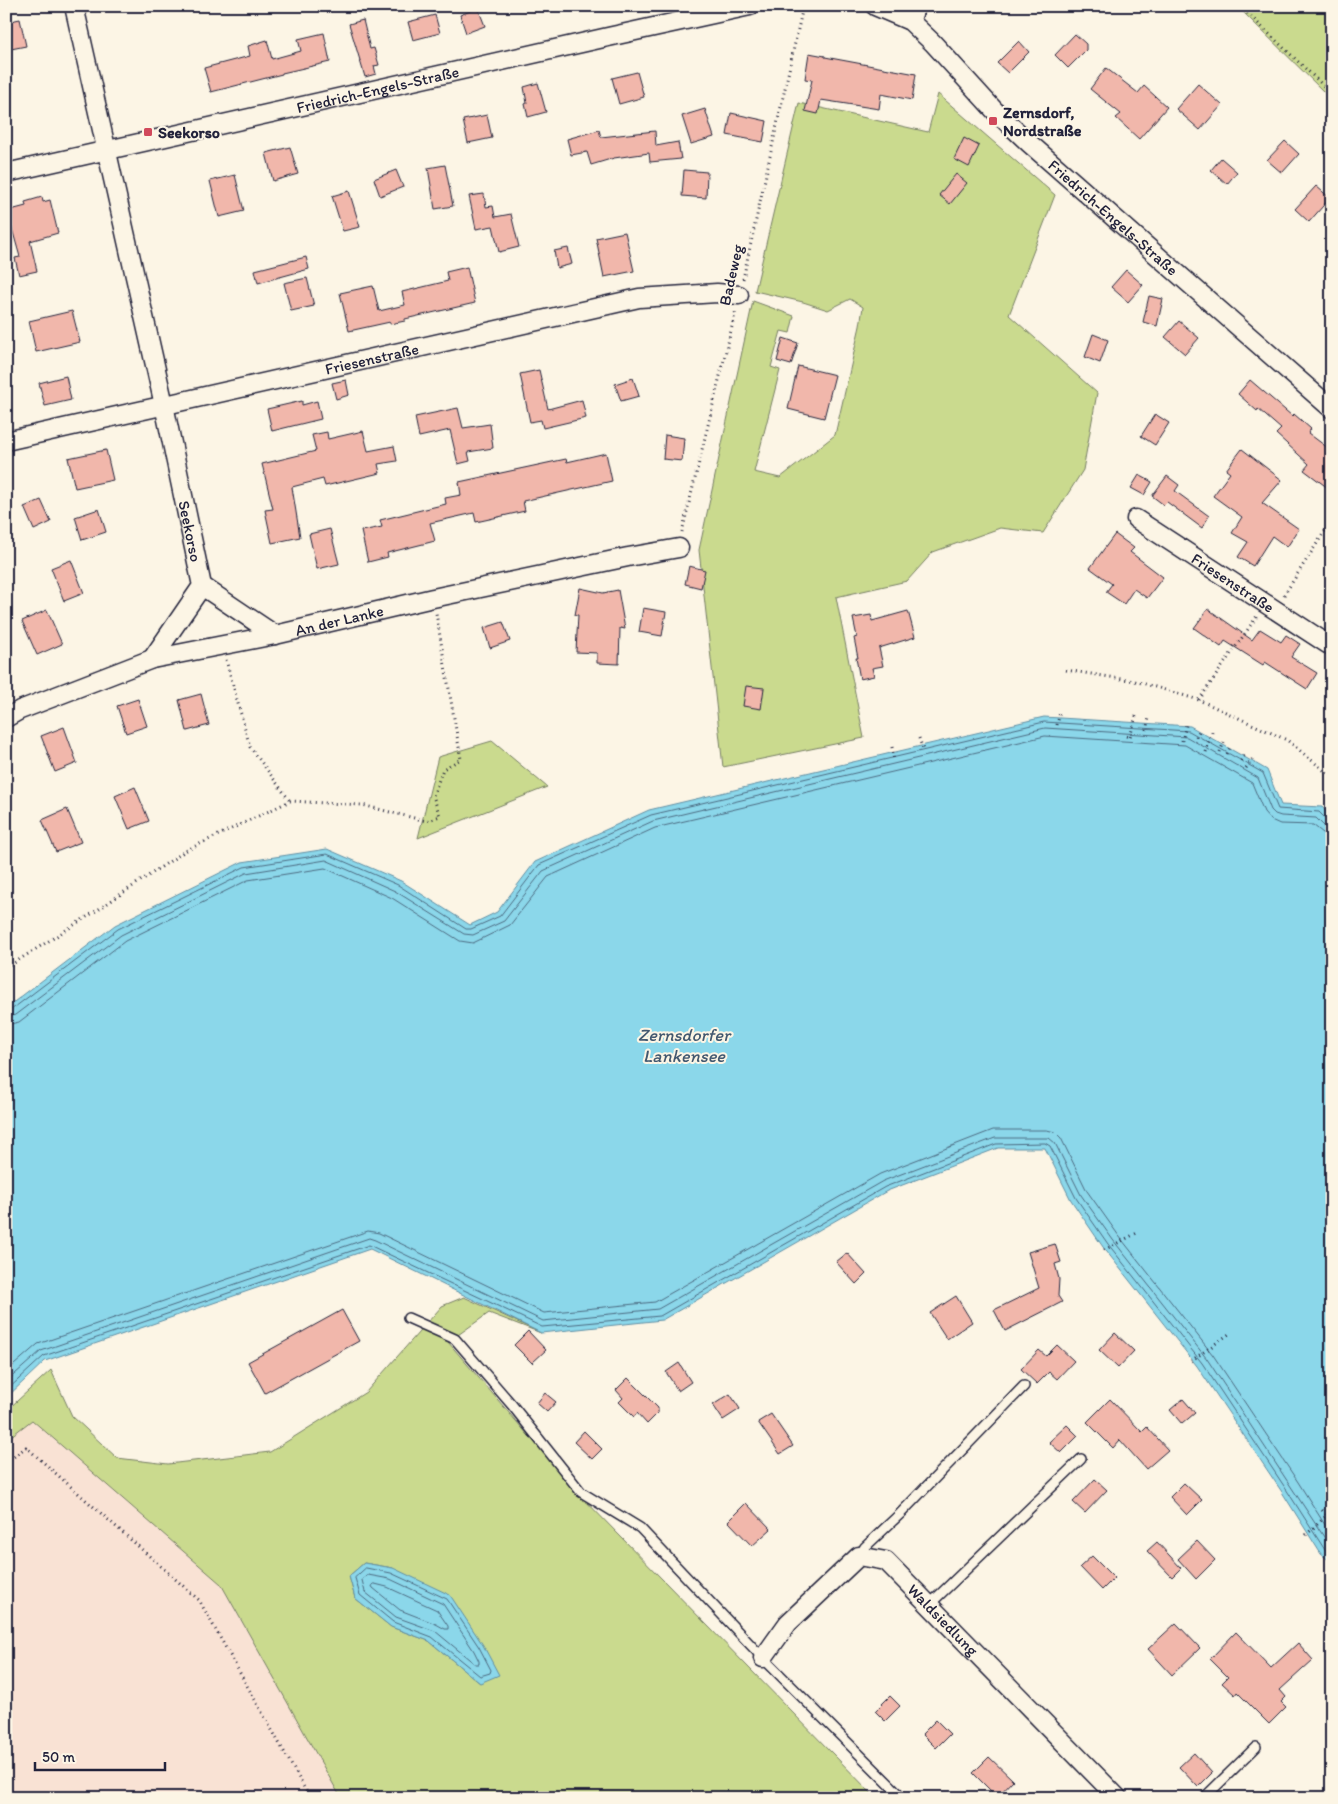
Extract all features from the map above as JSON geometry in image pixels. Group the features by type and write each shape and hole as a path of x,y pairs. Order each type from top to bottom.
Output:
{"street":[{"name":"Seekorso","path":"74,6 164,405 202,586"},
{"name":"Friedrich-Engels-Straße","path":"6,173 608,36 750,6"},
{"name":"Friedrich-Engels-Straße","path":"875,6 913,14 933,43 995,111 1332,409"},
{"name":"Friesenstraße","path":"6,441 639,298 717,293 739,295"},
{"name":"Friesenstraße","path":"1136,519 1332,647"},
{"name":"An der Lanke","path":"6,718 20,710 152,659 274,635 628,556 679,548"},
{"path":"152,659 202,586 274,635"},
{"path":"764,1658 788,1623 859,1556"},
{"name":"Waldsiedlung","path":"859,1556 886,1561 1118,1798"}],"lane":[{"path":"408,1318 455,1339 512,1405 581,1492 640,1528 764,1658 903,1798"},
{"path":"859,1556 865,1547 900,1514 1024,1386"},
{"path":"929,1605 1081,1459"},
{"path":"1204,1798 1256,1747"}],"path":[{"name":"Badeweg","path":"679,548 739,295 801,16 801,6"},
{"path":"1240,6 1332,94"},
{"path":"1199,700 1332,520"},
{"path":"6,968 185,851 290,801 362,805 426,821 440,816 433,796 442,769 461,759 433,598"},
{"path":"222,645 250,748 290,801"},
{"path":"1066,670 1135,681 1199,700 1287,740 1332,777"},
{"path":"1057,725 1060,712"},
{"path":"1126,736 1130,737 1136,716"},
{"path":"1146,730 1150,718"},
{"path":"1182,741 1186,724"},
{"path":"1196,737 1200,729"},
{"path":"1206,752 1212,732"},
{"path":"920,738 923,750"},
{"path":"1220,752 1224,742"},
{"path":"1227,754 1231,745"},
{"path":"892,747 894,761"},
{"path":"1241,762 1246,752"},
{"path":"1246,768 1254,757"},
{"path":"1104,1250 1140,1232"},
{"path":"1191,1361 1229,1334"},
{"path":"6,1463 26,1447 199,1600 310,1798"},
{"path":"1306,1535 1327,1515 1322,1510"}],"shaded area":[{"path":"32,1420 221,1584 341,1798 6,1798 6,1440"}],"green space":[{"path":"1237,6 1332,6 1332,100"},
{"path":"938,94 1055,195 1009,315 1097,393 1083,470 1043,533 1000,528 933,552 907,581 836,597 864,738 723,767 699,550 753,301 794,316 790,333 781,331 771,367 780,370 754,472 780,478 835,435 863,307 850,299 828,310 755,291 799,103 928,132"},
{"path":"492,741 547,787 418,838 438,757"},
{"path":"464,1297 541,1333 489,1313 448,1342 578,1493 876,1798 341,1798 221,1584 32,1420 6,1440 6,1411 51,1370 72,1416 117,1458 168,1464 270,1452 366,1392 442,1306","holes":["364,1563 393,1568 480,1683 429,1641 391,1627 355,1598 349,1576"]}],"water":[{"name":"Zernsdorfer Lankensee","path":"1044,717 1190,726 1267,770 1281,805 1322,807 1332,818 1332,1563 1321,1554 1282,1492 1197,1366 1103,1247 1071,1200 1045,1148 998,1148 887,1191 662,1320 541,1333 370,1249 45,1361 6,1398 6,1008 115,925 242,862 327,849 401,881 470,925 497,912 535,862 649,810"},
{"path":"364,1563 393,1568 450,1595 483,1645 499,1675 480,1683 429,1641 391,1627 355,1598 349,1576"}],"building":[{"path":"478,8 485,26 466,33 460,15"},
{"path":"435,15 440,33 413,40 408,22"},
{"path":"20,19 26,46 6,50 6,22"},
{"path":"363,20 370,49 374,48 379,65 374,66 376,74 365,77 349,24"},
{"path":"324,33 330,62 211,92 204,68 250,56 248,46 267,40 272,59 301,51 298,39"},
{"path":"1075,34 1086,44 1086,50 1068,68 1055,55"},
{"path":"1019,41 1029,52 1008,73 997,63"},
{"path":"809,53 916,74 912,100 881,94 879,109 821,100 818,114 805,111 812,80 805,79"},
{"path":"1106,68 1138,93 1144,86 1167,107 1139,139 1116,118 1121,114 1090,89"},
{"path":"637,72 644,97 619,104 612,78"},
{"path":"538,83 546,112 528,117 524,87"},
{"path":"1198,84 1222,105 1200,130 1176,109"},
{"path":"705,109 714,137 691,144 682,116"},
{"path":"731,113 767,121 763,142 727,135"},
{"path":"487,115 492,138 468,143 463,120"},
{"path":"599,130 601,137 655,131 656,146 678,142 681,159 650,162 649,153 614,158 591,165 587,152 571,155 567,139"},
{"path":"964,138 979,146 969,167 954,159"},
{"path":"1285,141 1299,154 1282,173 1267,160"},
{"path":"290,147 298,174 273,181 266,153"},
{"path":"1221,158 1237,172 1227,184 1211,170"},
{"path":"445,165 453,206 435,209 428,168"},
{"path":"396,170 403,187 380,196 374,179"},
{"path":"684,170 707,172 706,198 682,196"},
{"path":"956,174 967,183 950,204 939,195"},
{"path":"235,175 244,211 219,217 210,181"},
{"path":"1316,186 1330,198 1309,222 1295,209"},
{"path":"349,191 360,227 343,231 332,196"},
{"path":"484,194 486,207 493,206 495,217 511,214 519,247 499,252 493,226 476,229 469,196"},
{"path":"42,197 43,202 50,200 58,233 30,241 37,271 19,275 15,258 20,257 7,211 26,206 25,202"},
{"path":"625,232 634,271 604,277 596,238"},
{"path":"568,248 572,264 557,268 554,251"},
{"path":"306,257 309,269 258,283 255,270"},
{"path":"467,267 475,303 405,319 405,321 390,324 390,322 349,331 340,293 373,286 379,311 405,305 402,292 448,281 446,272"},
{"path":"1126,270 1143,285 1128,302 1111,287"},
{"path":"307,278 314,306 291,311 284,283"},
{"path":"1149,296 1163,299 1157,326 1143,322"},
{"path":"72,311 80,342 36,352 29,321"},
{"path":"1179,321 1199,338 1185,354 1165,337"},
{"path":"1093,334 1108,340 1100,363 1085,357"},
{"path":"783,338 798,343 791,365 777,361"},
{"path":"798,366 835,375 824,418 788,409"},
{"path":"539,370 548,409 582,400 586,418 543,428 541,420 530,422 520,374"},
{"path":"66,376 71,400 45,406 39,383"},
{"path":"633,378 639,396 621,401 615,384"},
{"path":"346,380 349,395 336,399 332,383"},
{"path":"1250,380 1292,416 1294,414 1311,429 1308,433 1332,451 1332,491 1304,470 1309,464 1276,434 1281,429 1238,394"},
{"path":"302,401 302,405 317,401 321,419 272,431 267,409"},
{"path":"458,408 463,428 490,424 493,448 468,452 470,461 458,464 450,430 419,437 415,417"},
{"path":"1155,414 1169,423 1155,445 1141,436"},
{"path":"363,431 368,451 394,446 397,461 378,464 380,473 325,486 323,479 292,487 300,537 272,543 265,510 273,509 262,464 316,451 312,435 327,432 328,439"},
{"path":"665,435 684,438 682,461 663,459"},
{"path":"1242,449 1282,480 1262,503 1299,529 1287,547 1272,536 1253,566 1238,557 1248,542 1232,533 1242,517 1213,496 1230,473 1226,470"},
{"path":"106,450 113,480 75,488 68,458"},
{"path":"606,453 612,481 523,501 525,511 476,522 474,513 430,523 435,541 387,553 388,557 368,562 361,531 382,527 380,520 446,504 445,498 461,495 459,482 566,459 567,462"},
{"path":"1139,475 1152,482 1144,495 1131,488"},
{"path":"1167,476 1179,485 1175,491 1209,516 1202,528 1167,502 1164,505 1152,496"},
{"path":"41,500 51,522 34,530 24,507"},
{"path":"99,509 106,532 82,540 75,517"},
{"path":"330,529 339,564 317,569 309,534"},
{"path":"1115,534 1134,548 1130,552 1163,577 1147,598 1134,589 1124,604 1106,592 1112,584 1090,568"},
{"path":"71,560 84,593 64,601 51,568"},
{"path":"689,566 705,570 701,588 685,584"},
{"path":"580,588 603,593 618,590 625,629 620,628 619,664 597,663 597,653 576,652 578,615 575,615"},
{"path":"643,608 666,612 662,636 639,632"},
{"path":"1208,609 1252,640 1260,629 1281,642 1286,635 1300,644 1291,657 1317,673 1307,689 1265,662 1263,665 1225,641 1221,647 1194,628"},
{"path":"47,610 62,644 37,655 22,621"},
{"path":"908,611 915,637 879,648 883,666 872,668 874,676 860,679 854,638 857,637 853,618 871,615 872,621"},
{"path":"503,622 510,641 490,648 484,628"},
{"path":"746,686 764,688 761,709 743,706"},
{"path":"201,694 209,725 187,731 179,700"},
{"path":"138,699 147,726 126,733 117,706"},
{"path":"64,727 77,763 55,772 41,736"},
{"path":"135,787 149,821 129,829 115,796"},
{"path":"67,809 81,842 56,852 42,820"},
{"path":"1055,1244 1061,1262 1055,1264 1059,1279 1058,1296 1062,1302 1005,1331 994,1310 1039,1288 1028,1252"},
{"path":"847,1253 866,1274 856,1284 836,1262"},
{"path":"956,1296 972,1322 947,1339 930,1313"},
{"path":"342,1310 359,1341 265,1393 248,1362"},
{"path":"528,1331 546,1350 532,1363 514,1345"},
{"path":"1115,1333 1134,1351 1118,1368 1099,1350"},
{"path":"1057,1345 1074,1361 1057,1379 1049,1372 1037,1384 1021,1369 1039,1350 1046,1356"},
{"path":"679,1363 691,1382 678,1391 666,1372"},
{"path":"628,1378 658,1408 658,1413 647,1424 637,1413 634,1417 619,1402 623,1398 616,1390"},
{"path":"545,1393 556,1402 547,1412 537,1403"},
{"path":"730,1394 740,1409 723,1420 713,1405"},
{"path":"1110,1399 1142,1432 1147,1427 1168,1450 1146,1469 1120,1440 1113,1448 1087,1422"},
{"path":"1183,1399 1195,1413 1182,1424 1170,1410"},
{"path":"771,1414 793,1446 780,1454 758,1422"},
{"path":"1067,1425 1078,1436 1061,1453 1049,1442"},
{"path":"584,1431 602,1449 592,1459 574,1442"},
{"path":"1095,1479 1107,1490 1085,1513 1073,1502"},
{"path":"1184,1483 1202,1500 1187,1515 1170,1497"},
{"path":"746,1503 771,1529 752,1546 728,1521"},
{"path":"1197,1541 1215,1560 1196,1579 1178,1559"},
{"path":"1157,1542 1181,1568 1172,1577 1147,1551"},
{"path":"1092,1556 1114,1578 1102,1590 1080,1567"},
{"path":"1176,1623 1200,1648 1172,1675 1148,1649"},
{"path":"1236,1632 1271,1668 1298,1643 1313,1660 1280,1690 1286,1697 1281,1702 1286,1707 1269,1724 1237,1692 1235,1695 1222,1683 1228,1677 1210,1659"},
{"path":"890,1696 900,1706 885,1721 875,1711"},
{"path":"936,1720 950,1734 936,1748 922,1734"},
{"path":"1194,1753 1212,1773 1198,1787 1179,1767"},
{"path":"989,1757 1013,1780 997,1797 973,1773"}],"place":[{"name":"Zernsdorf, Nordstraße","path":"993,121"},
{"name":"Seekorso","path":"148,132"}]}
